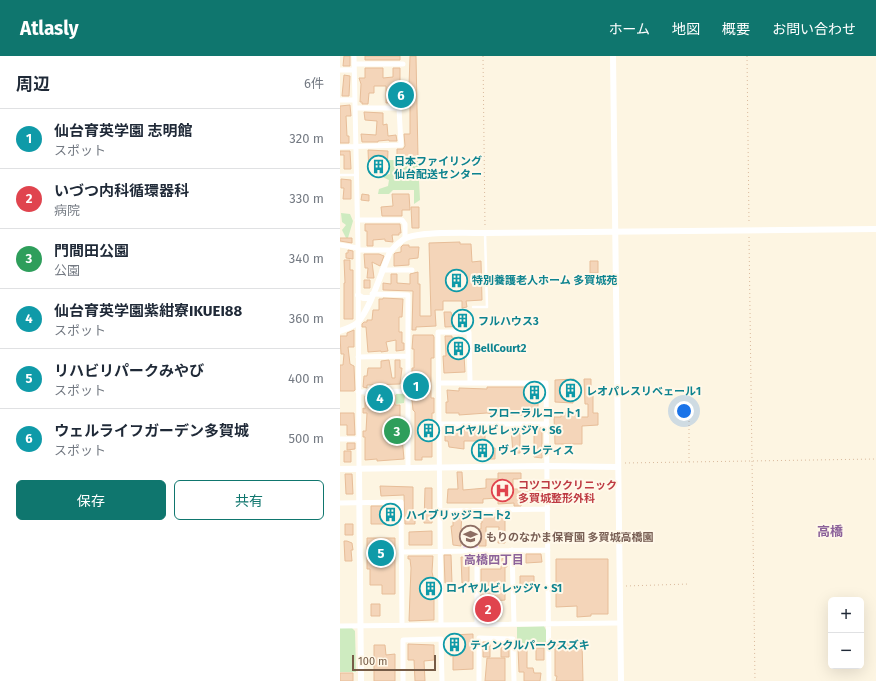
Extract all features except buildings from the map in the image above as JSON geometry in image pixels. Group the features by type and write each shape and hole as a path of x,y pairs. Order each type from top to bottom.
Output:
{"street":[{"path":"354,56 355,175 358,249 361,681"},
{"path":"613,56 621,681"},
{"path":"340,70 354,67 403,64"},
{"path":"340,100 354,100"},
{"path":"340,147 401,145 399,108 355,108"},
{"path":"357,220 402,220 404,224 405,239"},
{"path":"340,331 353,326 358,321 372,296 392,250 396,245 405,239 421,235 876,229"},
{"path":"340,245 358,249 392,250"},
{"path":"382,270 412,270"},
{"path":"358,295 362,298 372,296 408,295 408,468"},
{"path":"441,624 438,332 469,332 470,383"},
{"path":"358,357 407,356"},
{"path":"439,383 546,383 549,681"},
{"path":"358,392 407,391"},
{"path":"439,424 547,424"},
{"path":"340,439 359,439"},
{"path":"340,469 618,465"},
{"path":"340,503 401,502 402,625"},
{"path":"440,511 548,509"},
{"path":"512,550 514,624"},
{"path":"401,552 548,550"},
{"path":"477,551 477,624"},
{"path":"340,626 620,623"},
{"path":"404,681 403,640 441,638 442,681"},
{"path":"479,681 479,638 513,639 514,681"}],"lane":[{"path":"340,175 355,175"},
{"path":"474,307 487,307 485,233"}],"path":[{"path":"482,56 485,233"},
{"path":"747,56 755,681"},
{"path":"689,417 689,462"},
{"path":"618,465 689,462 876,459"},
{"path":"620,586 689,584"}],"shaded area":[{"name":"もりのなかま保育園 多賀城高橋園","path":"463,527 478,527 478,548 463,548"}],"green space":[{"path":"389,160 418,161 420,200 414,204 414,190 393,190 389,194 378,194 379,189 388,186 389,180 380,176 390,174"},
{"path":"341,213 350,214 353,221 348,238 346,238 342,230 346,225 342,222"},
{"path":"396,394 405,394 404,403 396,404"},
{"path":"405,426 405,436 389,435 389,427"},
{"path":"544,626 546,630 546,646 517,647 517,627"},
{"path":"340,628 352,628 355,631 356,672 340,672"}],"place":[{"name":"ウェルライフガーデン多賀城","path":"401,95"},
{"name":"日本ファイリング 仙台配送センター","path":"378,167"},
{"name":"特別養護老人ホーム 多賀城苑","path":"456,280"},
{"name":"フルハウス3","path":"462,321"},
{"name":"BellCourt2","path":"459,348"},
{"name":"仙台育英学園 志明館","path":"416,386"},
{"name":"レオパレスリベェール1","path":"570,391"},
{"name":"フローラルコート1","path":"534,393"},
{"name":"仙台育英学園紫紺寮IKUEI88","path":"380,398"},
{"name":"ロイヤルビレッジY・S6","path":"429,430"},
{"name":"門間田公園","path":"397,431"},
{"name":"ヴィラレティス","path":"482,450"},
{"name":"コツコツクリニック 多賀城整形外科","path":"503,491"},
{"name":"ハイブリッジコート2","path":"390,515"},
{"name":"もりのなかま保育園 多賀城高橋園","path":"471,537"},
{"name":"リハビリパークみやび","path":"381,553"},
{"name":"ロイヤルビレッジY・S1","path":"430,588"},
{"name":"いづつ内科循環器科","path":"488,609"},
{"name":"ティンクルパークスズキ","path":"454,645"}],"district":[{"name":"高橋","path":"830,531"},
{"name":"高橋四丁目","path":"494,560"}]}
